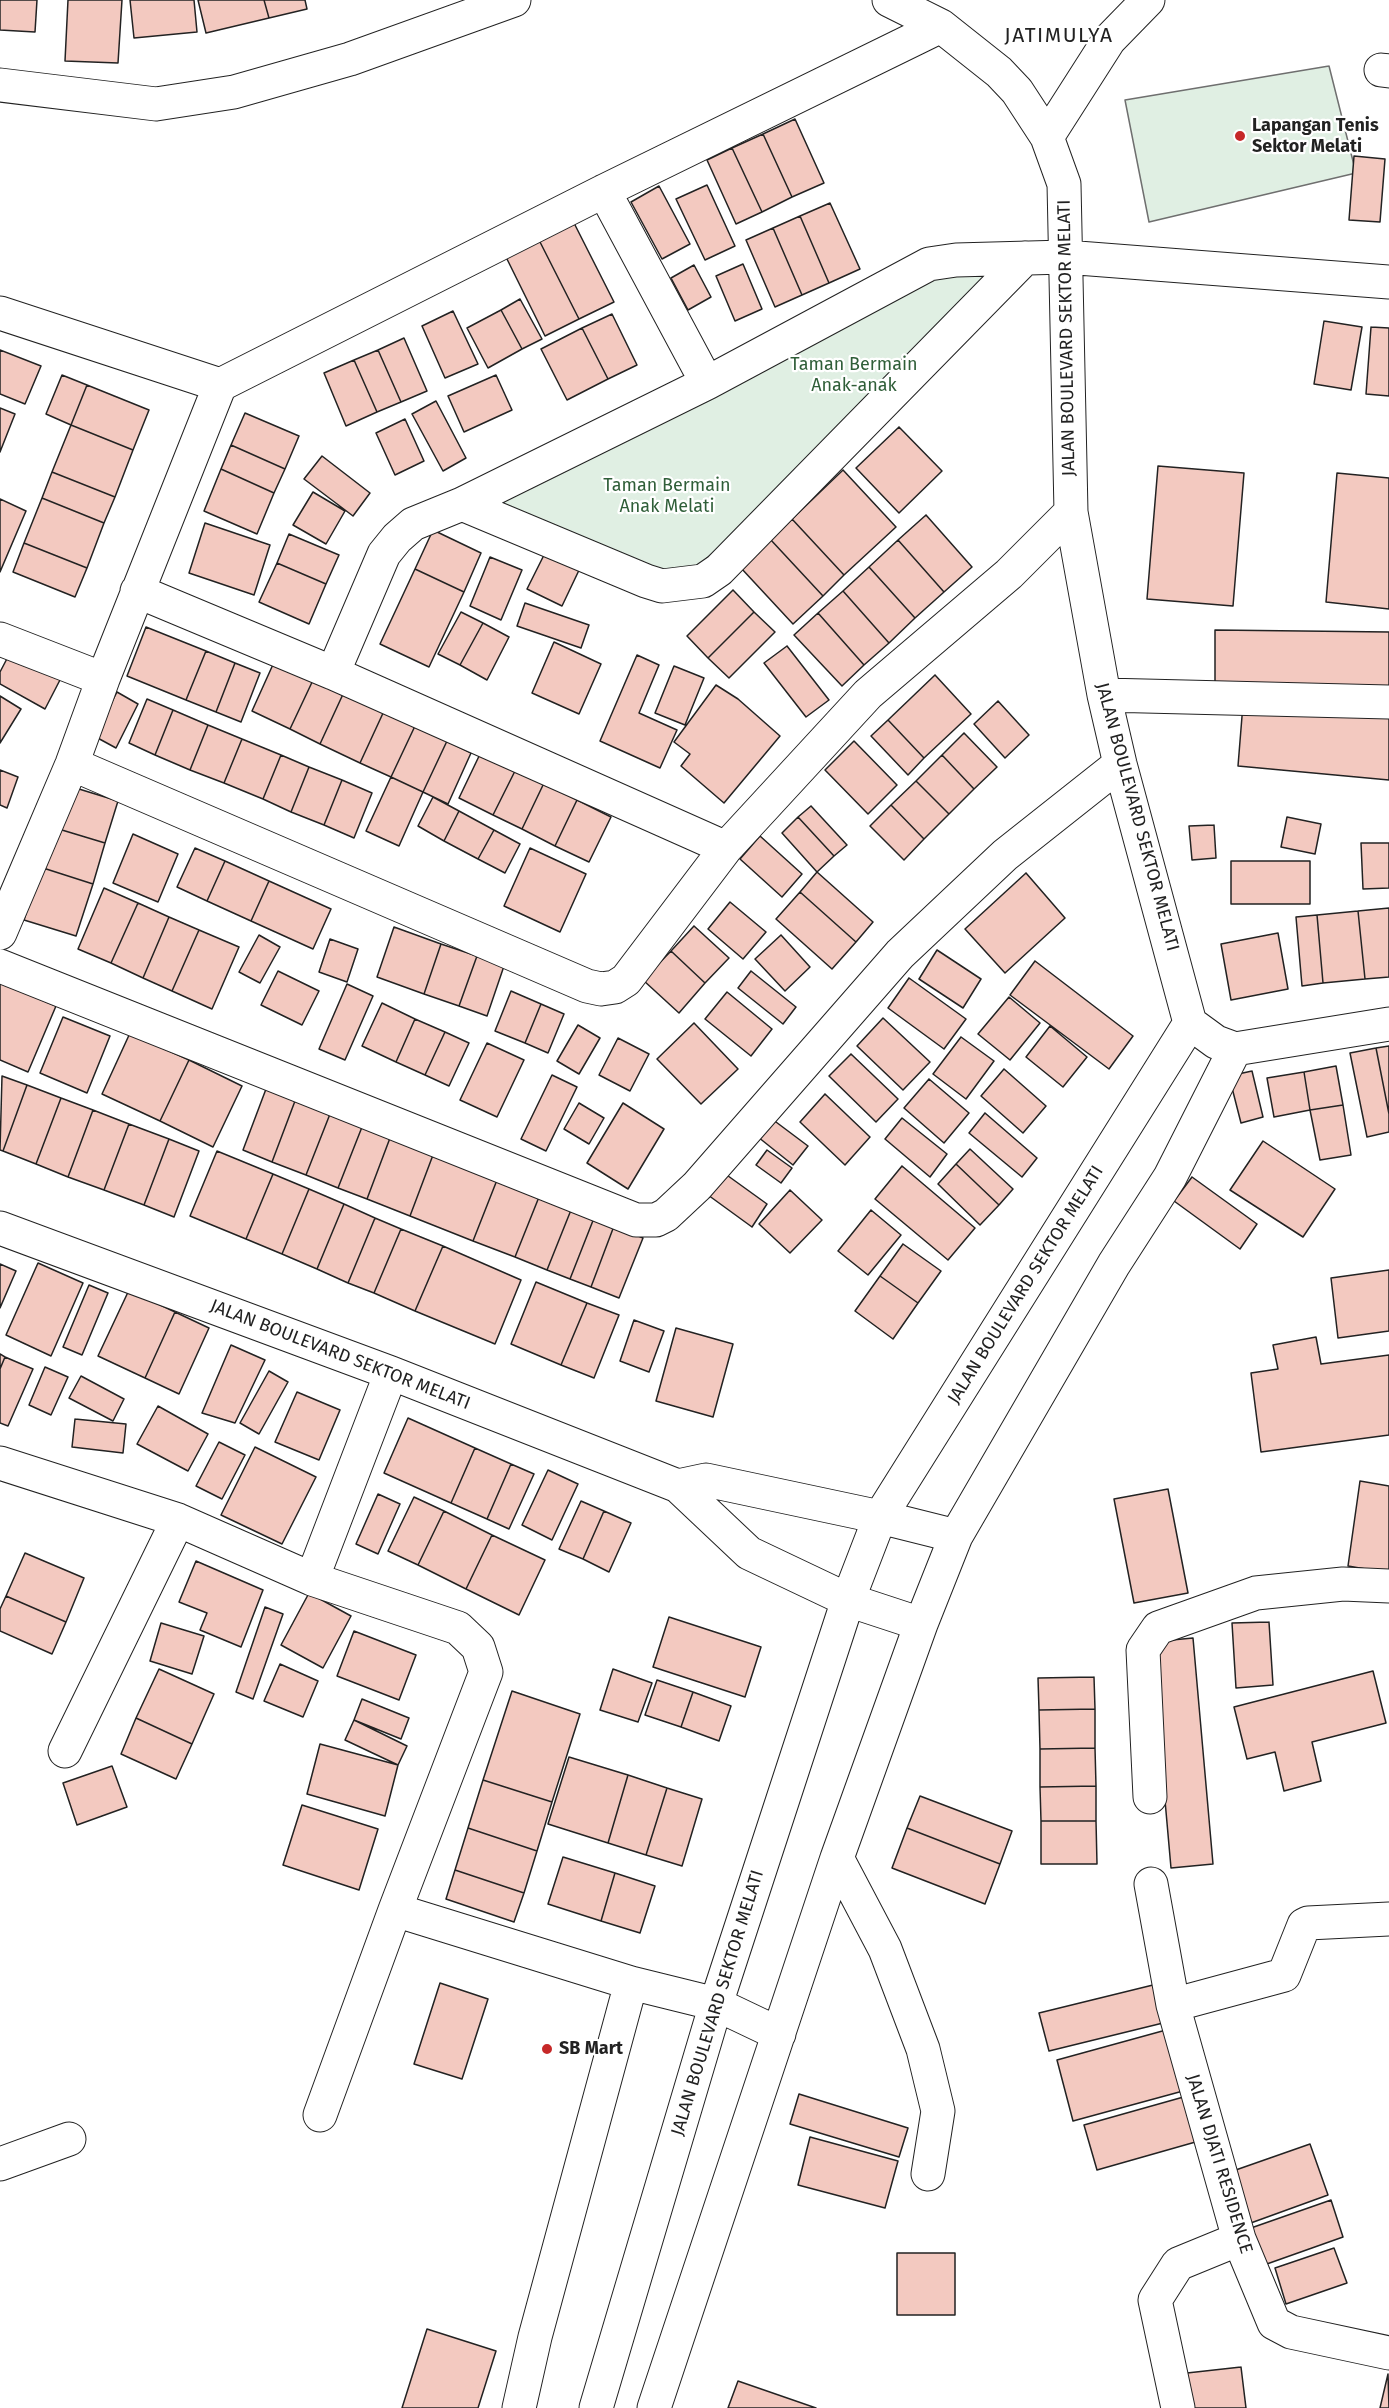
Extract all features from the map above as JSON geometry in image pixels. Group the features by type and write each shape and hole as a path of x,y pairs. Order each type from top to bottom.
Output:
{"street":[{"name":"JALAN BOULEVARD SEKTOR MELATI","path":"596,2408 716,2004 848,1600 880,1517 1190,1023 1120,764 1104,695 1071,512 1064,184 1047,137 1035,114 999,72 941,26 889,0"},
{"path":"1047,137 1108,40 1148,0"},
{"path":"0,85 156,105 223,94 350,59 503,2"},
{"path":"0,933 72,764 102,679 220,385 941,26"},
{"path":"604,192 707,383"},
{"path":"333,673 384,554 413,524 462,504 707,383 929,264 943,260 1065,257 1389,282"},
{"path":"462,504 646,581 662,586 703,581 718,570 1025,258"},
{"path":"0,313 220,385"},
{"path":"72,764 576,982 602,989 615,987 626,980 726,848 868,694 1009,574 1071,512"},
{"path":"137,591 333,673 726,848"},
{"path":"0,639 102,679"},
{"path":"1104,695 1389,702"},
{"path":"0,966 636,1220 656,1220 666,1215 697,1186 907,946 1005,855 1120,764"},
{"path":"1190,1023 1216,1042 1235,1049 1389,1024"},
{"path":"654,2408 837,1858 921,1624 956,1536 1114,1264 1170,1177 1235,1049"},
{"name":"JALAN BOULEVARD SEKTOR MELATI","path":"0,1228 391,1373 678,1486 749,1553 848,1600 921,1624"},
{"path":"312,1579 391,1373"},
{"path":"0,1462 178,1520 312,1579 458,1628 478,1647 486,1671 320,2115"},
{"path":"678,1486 706,1480 880,1517 956,1536"},
{"path":"65,1751 178,1520"},
{"path":"1150,1797 1143,1650 1158,1628 1256,1593 1343,1584 1389,1586"},
{"path":"837,1858 885,1949 923,2049 938,2111 928,2174"},
{"name":"JALAN DJATI RESIDENCE","path":"1151,1884 1173,2005 1239,2240 1274,2323 1291,2332 1389,2353"},
{"path":"395,1910 631,1983 716,2004 779,2034"},
{"path":"1173,2005 1284,1975 1304,1925 1308,1923 1389,1919"},
{"path":"519,2408 538,2325 631,1983"},
{"path":"0,2164 69,2139"},
{"path":"1178,2408 1155,2300 1178,2264 1239,2240"}],"green space":[{"name":"Lapangan Tenis Sektor Melati","path":"1329,66 1356,173 1149,222 1125,100"},
{"name":"Taman Bermain Anak Melati","path":"989,275 751,519 699,565 664,572 492,506 932,277"}],"building":[{"path":"0,0 37,0 35,32 0,30"},
{"path":"68,0 122,0 118,63 65,61"},
{"path":"130,0 194,0 197,32 134,38"},
{"path":"198,0 264,0 269,18 206,33"},
{"path":"264,0 305,0 307,9 269,18"},
{"path":"795,119 824,183 792,197 763,134"},
{"path":"763,134 792,197 762,212 732,148"},
{"path":"732,148 762,212 736,224 707,160"},
{"path":"1354,156 1385,159 1380,222 1349,220"},
{"path":"707,185 735,246 705,260 676,199"},
{"path":"659,186 690,244 662,259 631,202"},
{"path":"830,203 860,269 829,283 800,216"},
{"path":"800,216 829,283 802,295 773,228"},
{"path":"574,223 614,302 579,319 539,240"},
{"path":"773,228 802,295 775,307 746,240"},
{"path":"539,240 579,319 545,336 506,257"},
{"path":"743,264 762,309 735,321 716,276"},
{"path":"694,265 711,297 688,310 671,278"},
{"path":"520,299 542,339 522,349 501,310"},
{"path":"501,310 522,349 488,368 467,328"},
{"path":"453,311 478,364 445,378 422,326"},
{"path":"612,314 637,365 608,379 582,328"},
{"path":"1324,321 1362,327 1351,390 1314,384"},
{"path":"1371,327 1389,328 1389,396 1366,394"},
{"path":"582,328 608,379 567,400 541,349"},
{"path":"404,338 427,391 401,402 378,350"},
{"path":"0,350 41,366 25,404 0,394"},
{"path":"378,350 401,402 377,412 354,360"},
{"path":"354,360 377,412 346,426 324,373"},
{"path":"62,375 87,385 71,425 46,414"},
{"path":"496,375 512,410 464,432 448,396"},
{"path":"87,385 149,410 133,450 71,425"},
{"path":"436,401 466,458 443,471 412,414"},
{"path":"0,408 15,414 0,452"},
{"path":"245,413 299,436 285,469 231,445"},
{"path":"405,419 424,461 395,475 376,433"},
{"path":"71,425 133,450 115,497 52,472"},
{"path":"899,427 942,471 899,513 856,468"},
{"path":"231,445 285,469 274,493 221,469"},
{"path":"322,456 370,493 353,516 304,479"},
{"path":"1158,466 1244,473 1233,606 1147,599"},
{"path":"221,469 274,493 257,534 204,511"},
{"path":"843,470 896,527 844,575 792,519"},
{"path":"52,472 115,497 104,523 42,498"},
{"path":"1337,473 1389,478 1389,609 1326,602"},
{"path":"313,492 345,511 326,544 293,525"},
{"path":"42,498 104,523 87,568 24,543"},
{"path":"0,499 26,511 0,572"},
{"path":"926,515 972,567 944,592 898,540"},
{"path":"792,519 844,575 823,596 770,539"},
{"path":"205,523 270,545 254,595 189,573"},
{"path":"433,530 481,553 464,592 415,569"},
{"path":"289,534 339,555 326,584 277,563"},
{"path":"770,539 823,596 793,624 741,568"},
{"path":"898,540 944,592 915,618 869,567"},
{"path":"24,543 87,568 75,597 13,572"},
{"path":"547,549 581,566 562,606 527,589"},
{"path":"490,557 522,570 501,620 470,606"},
{"path":"277,563 326,584 309,624 259,602"},
{"path":"869,567 915,618 889,643 843,591"},
{"path":"415,569 464,592 429,667 380,644"},
{"path":"733,590 754,612 708,658 687,636"},
{"path":"843,591 889,643 864,665 818,613"},
{"path":"525,603 589,625 581,648 517,626"},
{"path":"461,612 483,623 460,665 438,654"},
{"path":"754,612 775,632 729,678 708,658"},
{"path":"818,613 864,665 842,686 794,635"},
{"path":"483,623 509,637 487,680 460,665"},
{"path":"146,627 206,651 186,700 127,676"},
{"path":"1215,630 1389,632 1389,690 1215,688"},
{"path":"554,642 601,664 579,714 532,693"},
{"path":"787,646 829,700 806,717 764,663"},
{"path":"11,651 61,678 45,709 0,684 0,672"},
{"path":"206,651 235,663 216,712 186,700"},
{"path":"637,655 659,665 639,713 677,730 660,768 600,741"},
{"path":"275,660 314,678 290,729 252,711"},
{"path":"235,663 260,673 241,722 216,712"},
{"path":"674,666 704,678 685,725 655,713"},
{"path":"935,675 971,714 924,758 888,720"},
{"path":"314,678 344,692 320,744 290,729"},
{"path":"716,685 738,699 780,736 724,803 681,766 690,754 674,742"},
{"path":"117,692 138,704 116,748 94,736"},
{"path":"344,692 384,711 360,763 320,744"},
{"path":"0,696 21,709 0,743"},
{"path":"147,699 173,710 155,755 129,743"},
{"path":"998,701 1029,735 1005,758 974,724"},
{"path":"1243,704 1389,717 1389,780 1238,766"},
{"path":"173,710 208,725 190,770 155,755"},
{"path":"384,711 415,726 391,777 360,763"},
{"path":"888,720 924,758 908,775 871,736"},
{"path":"208,725 242,739 224,783 190,770"},
{"path":"415,726 447,741 423,792 391,777"},
{"path":"964,733 997,767 974,789 942,755"},
{"path":"242,739 281,755 263,799 224,783"},
{"path":"447,741 471,753 448,804 423,792"},
{"path":"854,741 897,785 868,814 825,770"},
{"path":"481,752 516,769 493,815 459,798"},
{"path":"281,755 309,767 291,812 263,799"},
{"path":"942,755 974,789 949,814 916,781"},
{"path":"309,767 342,780 324,825 291,812"},
{"path":"516,769 544,783 522,829 493,815"},
{"path":"0,770 18,777 7,808 0,805"},
{"path":"391,777 423,792 399,846 366,831"},
{"path":"342,780 372,793 354,838 324,825"},
{"path":"916,781 949,814 924,839 891,805"},
{"path":"544,783 577,800 555,846 522,829"},
{"path":"66,785 118,801 105,843 52,827"},
{"path":"433,797 459,811 444,841 418,826"},
{"path":"577,800 611,817 589,862 555,846"},
{"path":"891,805 924,839 904,860 870,826"},
{"path":"811,806 847,845 834,856 798,817"},
{"path":"459,811 494,830 478,859 444,841"},
{"path":"798,817 834,856 817,872 782,833"},
{"path":"1287,817 1321,824 1315,854 1281,847"},
{"path":"1214,825 1216,858 1192,860 1189,826"},
{"path":"52,827 105,843 93,884 40,867"},
{"path":"494,830 520,844 505,873 478,859"},
{"path":"133,834 178,854 158,902 113,883"},
{"path":"760,836 802,874 782,897 740,859"},
{"path":"1361,843 1389,843 1389,888 1363,889"},
{"path":"195,848 225,861 207,901 177,887"},
{"path":"530,848 586,874 560,932 504,906"},
{"path":"225,861 269,881 251,921 207,901"},
{"path":"1231,861 1310,861 1310,904 1231,904"},
{"path":"40,867 93,884 76,936 24,920"},
{"path":"817,872 873,922 856,942 800,892"},
{"path":"1026,873 1065,918 1005,973 965,929"},
{"path":"269,881 331,909 313,949 251,921"},
{"path":"104,888 138,903 111,963 78,949"},
{"path":"800,892 856,942 832,969 776,919"},
{"path":"730,902 766,932 743,959 708,929"},
{"path":"138,903 169,917 143,978 111,963"},
{"path":"1389,908 1389,977 1365,979 1358,911"},
{"path":"1358,911 1365,979 1323,983 1317,915"},
{"path":"1317,915 1323,983 1302,986 1296,917"},
{"path":"169,917 199,930 172,991 143,978"},
{"path":"694,926 729,958 705,983 671,951"},
{"path":"394,927 441,944 424,994 377,977"},
{"path":"199,930 239,947 212,1009 172,991"},
{"path":"1278,933 1288,989 1231,1000 1221,944"},
{"path":"259,935 280,947 260,983 239,972"},
{"path":"781,935 810,967 785,991 755,959"},
{"path":"330,939 358,949 347,982 319,972"},
{"path":"441,944 477,956 459,1006 424,994"},
{"path":"937,950 981,979 963,1008 919,979"},
{"path":"671,951 705,983 679,1013 643,980"},
{"path":"477,956 504,966 487,1016 459,1006"},
{"path":"1035,961 1133,1036 1109,1069 1010,995"},
{"path":"278,971 319,991 302,1025 261,1005"},
{"path":"751,971 796,1007 783,1024 738,988"},
{"path":"909,978 966,1019 944,1049 888,1008"},
{"path":"0,982 56,1006 28,1072 0,1060"},
{"path":"347,984 373,996 345,1060 319,1049"},
{"path":"511,991 541,1004 525,1043 495,1031"},
{"path":"727,992 772,1029 751,1056 705,1019"},
{"path":"1009,997 1040,1023 1010,1060 978,1034"},
{"path":"382,1003 415,1019 396,1062 362,1046"},
{"path":"541,1004 564,1014 548,1053 525,1043"},
{"path":"63,1017 110,1036 87,1093 40,1073"},
{"path":"883,1018 930,1062 903,1090 857,1046"},
{"path":"415,1019 445,1032 425,1075 396,1062"},
{"path":"694,1023 738,1069 701,1104 657,1059"},
{"path":"578,1025 600,1038 579,1074 557,1061"},
{"path":"1050,1026 1087,1057 1063,1087 1026,1057"},
{"path":"445,1032 469,1043 449,1086 425,1075"},
{"path":"130,1033 189,1060 160,1121 102,1094"},
{"path":"961,1037 994,1061 966,1099 933,1074"},
{"path":"618,1038 649,1054 630,1091 599,1075"},
{"path":"487,1043 524,1060 497,1117 460,1100"},
{"path":"1389,1046 1389,1114 1376,1048"},
{"path":"1376,1048 1389,1114 1389,1132 1367,1137 1350,1053"},
{"path":"851,1054 898,1099 876,1122 829,1076"},
{"path":"189,1060 242,1086 213,1147 160,1121"},
{"path":"1336,1066 1343,1105 1310,1110 1304,1072"},
{"path":"1004,1069 1046,1106 1023,1133 981,1096"},
{"path":"1252,1071 1263,1117 1241,1123 1229,1076"},
{"path":"1304,1072 1310,1110 1274,1117 1267,1078"},
{"path":"552,1075 577,1087 546,1151 521,1139"},
{"path":"2,1076 27,1085 3,1151 0,1150"},
{"path":"929,1079 969,1113 944,1143 904,1108"},
{"path":"27,1085 61,1098 36,1164 3,1151"},
{"path":"266,1089 295,1101 272,1162 243,1150"},
{"path":"825,1094 870,1137 845,1165 800,1122"},
{"path":"61,1098 93,1110 68,1177 36,1164"},
{"path":"295,1101 330,1114 306,1175 272,1162"},
{"path":"579,1103 604,1118 589,1144 564,1129"},
{"path":"623,1103 664,1129 628,1189 587,1163"},
{"path":"1343,1105 1351,1155 1320,1160 1310,1110"},
{"path":"93,1110 129,1124 104,1190 68,1177"},
{"path":"985,1113 1037,1158 1022,1177 969,1133"},
{"path":"330,1114 362,1127 338,1188 306,1175"},
{"path":"902,1118 947,1154 930,1177 885,1139"},
{"path":"772,1119 808,1146 793,1165 758,1137"},
{"path":"129,1124 169,1139 144,1205 104,1190"},
{"path":"362,1127 390,1138 367,1199 338,1188"},
{"path":"390,1138 433,1155 410,1216 367,1199"},
{"path":"169,1139 199,1151 174,1217 144,1205"},
{"path":"1263,1141 1335,1189 1303,1237 1230,1190"},
{"path":"970,1149 1013,1189 999,1205 956,1164"},
{"path":"767,1150 792,1168 781,1183 756,1165"},
{"path":"217,1151 273,1174 246,1239 190,1216"},
{"path":"433,1155 497,1180 473,1241 410,1216"},
{"path":"956,1164 999,1205 980,1225 938,1184"},
{"path":"902,1166 975,1228 948,1260 875,1199"},
{"path":"724,1173 767,1204 752,1227 708,1195"},
{"path":"273,1174 309,1189 282,1254 246,1239"},
{"path":"1192,1177 1257,1224 1240,1249 1174,1201"},
{"path":"497,1180 539,1197 515,1257 473,1241"},
{"path":"309,1189 344,1204 317,1269 282,1254"},
{"path":"790,1190 822,1220 790,1253 759,1224"},
{"path":"539,1197 571,1210 547,1270 515,1257"},
{"path":"344,1204 375,1218 348,1283 317,1269"},
{"path":"571,1210 594,1218 570,1279 547,1270"},
{"path":"871,1210 901,1235 868,1275 838,1251"},
{"path":"375,1218 401,1229 374,1293 348,1283"},
{"path":"594,1218 614,1226 591,1287 570,1279"},
{"path":"614,1226 643,1238 619,1298 591,1287"},
{"path":"401,1229 443,1246 415,1311 374,1293"},
{"path":"903,1244 941,1271 918,1303 880,1276"},
{"path":"443,1246 521,1280 495,1344 415,1311"},
{"path":"38,1263 83,1283 51,1356 6,1335"},
{"path":"0,1264 16,1271 0,1308"},
{"path":"1389,1270 1389,1331 1338,1338 1331,1278"},
{"path":"880,1276 918,1303 893,1339 855,1311"},
{"path":"536,1282 587,1303 561,1365 511,1344"},
{"path":"89,1285 108,1293 82,1355 63,1347"},
{"path":"129,1290 175,1312 145,1378 98,1356"},
{"path":"587,1303 619,1315 594,1378 561,1365"},
{"path":"175,1312 209,1328 179,1394 145,1378"},
{"path":"634,1320 664,1331 649,1372 620,1361"},
{"path":"676,1328 733,1344 713,1417 656,1401"},
{"path":"1316,1337 1321,1364 1389,1355 1389,1435 1261,1452 1251,1373 1278,1369 1273,1345"},
{"path":"231,1345 265,1360 235,1423 202,1413"},
{"path":"0,1354 5,1357 0,1369"},
{"path":"5,1357 33,1369 8,1426 0,1423 0,1369"},
{"path":"45,1367 68,1377 51,1415 29,1405"},
{"path":"269,1371 288,1382 259,1434 240,1423"},
{"path":"81,1376 124,1399 113,1421 69,1398"},
{"path":"297,1392 340,1410 319,1460 275,1442"},
{"path":"158,1406 208,1434 188,1471 137,1444"},
{"path":"408,1418 475,1448 451,1503 384,1473"},
{"path":"75,1419 126,1424 123,1453 72,1447"},
{"path":"219,1442 245,1455 222,1499 196,1486"},
{"path":"255,1447 316,1477 282,1544 221,1515"},
{"path":"475,1448 511,1464 487,1519 451,1503"},
{"path":"511,1464 534,1474 509,1529 487,1519"},
{"path":"548,1470 578,1484 552,1540 522,1525"},
{"path":"1360,1481 1389,1486 1389,1573 1348,1566"},
{"path":"1168,1489 1188,1593 1134,1603 1114,1499"},
{"path":"378,1494 400,1504 378,1554 356,1544"},
{"path":"414,1497 444,1511 418,1565 388,1551"},
{"path":"581,1501 604,1511 583,1559 559,1549"},
{"path":"444,1511 492,1535 466,1589 418,1565"},
{"path":"604,1511 631,1523 609,1572 583,1559"},
{"path":"492,1535 545,1560 519,1615 466,1589"},
{"path":"25,1553 84,1578 66,1622 6,1596"},
{"path":"196,1561 263,1590 241,1647 200,1630 207,1613 179,1602"},
{"path":"309,1593 351,1616 323,1668 281,1645"},
{"path":"6,1596 66,1622 52,1654 0,1631 0,1609"},
{"path":"265,1607 283,1614 253,1699 236,1692"},
{"path":"669,1617 761,1647 745,1697 653,1667"},
{"path":"1269,1622 1273,1685 1236,1688 1232,1623"},
{"path":"161,1623 204,1636 192,1674 150,1661"},
{"path":"354,1631 416,1655 399,1700 337,1676"},
{"path":"1193,1638 1213,1864 1171,1868 1151,1642"},
{"path":"280,1664 318,1681 303,1717 264,1701"},
{"path":"159,1669 214,1694 192,1744 136,1718"},
{"path":"613,1669 652,1683 638,1722 600,1710"},
{"path":"1373,1671 1386,1723 1312,1742 1321,1781 1284,1791 1275,1752 1247,1759 1234,1707"},
{"path":"1094,1677 1095,1709 1039,1710 1038,1678"},
{"path":"657,1680 693,1692 681,1727 645,1715"},
{"path":"512,1691 580,1714 552,1802 483,1780"},
{"path":"693,1692 731,1706 719,1741 681,1727"},
{"path":"362,1699 409,1718 401,1739 354,1720"},
{"path":"1095,1709 1095,1748 1040,1749 1039,1710"},
{"path":"136,1718 192,1744 176,1779 121,1754"},
{"path":"354,1720 407,1746 398,1765 345,1740"},
{"path":"320,1744 398,1765 385,1816 307,1794"},
{"path":"1095,1748 1096,1786 1040,1787 1040,1749"},
{"path":"569,1757 628,1775 608,1843 548,1824"},
{"path":"112,1766 127,1807 77,1825 63,1783"},
{"path":"628,1775 667,1788 646,1855 608,1843"},
{"path":"483,1780 552,1802 537,1851 468,1828"},
{"path":"1096,1786 1096,1821 1041,1821 1040,1787"},
{"path":"667,1788 702,1799 682,1866 646,1855"},
{"path":"920,1796 1012,1831 1000,1864 907,1828"},
{"path":"302,1805 378,1829 359,1890 283,1865"},
{"path":"1041,1821 1096,1821 1097,1864 1041,1864"},
{"path":"468,1828 537,1851 524,1893 455,1870"},
{"path":"907,1828 1000,1864 985,1904 892,1868"},
{"path":"563,1857 615,1873 601,1921 548,1904"},
{"path":"455,1870 524,1893 514,1922 446,1899"},
{"path":"615,1873 655,1886 640,1933 601,1921"},
{"path":"440,1983 488,1999 462,2079 414,2064"},
{"path":"1153,1985 1163,2023 1049,2051 1039,2013"},
{"path":"1166,2030 1183,2091 1073,2121 1057,2060"},
{"path":"799,2094 908,2128 899,2157 790,2124"},
{"path":"1187,2096 1199,2141 1097,2170 1084,2125"},
{"path":"810,2137 898,2161 885,2208 798,2185"},
{"path":"1310,2144 1328,2195 1248,2224 1230,2172"},
{"path":"1331,2200 1343,2237 1264,2265 1251,2228"},
{"path":"1334,2248 1347,2283 1286,2304 1275,2268"},
{"path":"897,2253 955,2253 955,2315 897,2315"},
{"path":"427,2329 496,2351 478,2408 402,2408"},
{"path":"1241,2367 1246,2408 1191,2408 1187,2373"},
{"path":"1388,2374 1389,2408 1380,2408"},
{"path":"738,2381 816,2408 728,2408"}],"place":[{"name":"Lapangan Tenis Sektor Melati","path":"1240,136"},
{"name":"SB Mart","path":"547,2049"}],"district":[{"name":"JATIMULYA","path":"1059,36"}],"park label":[{"name":"Taman Bermain Anak-anak","path":"854,376"}]}
